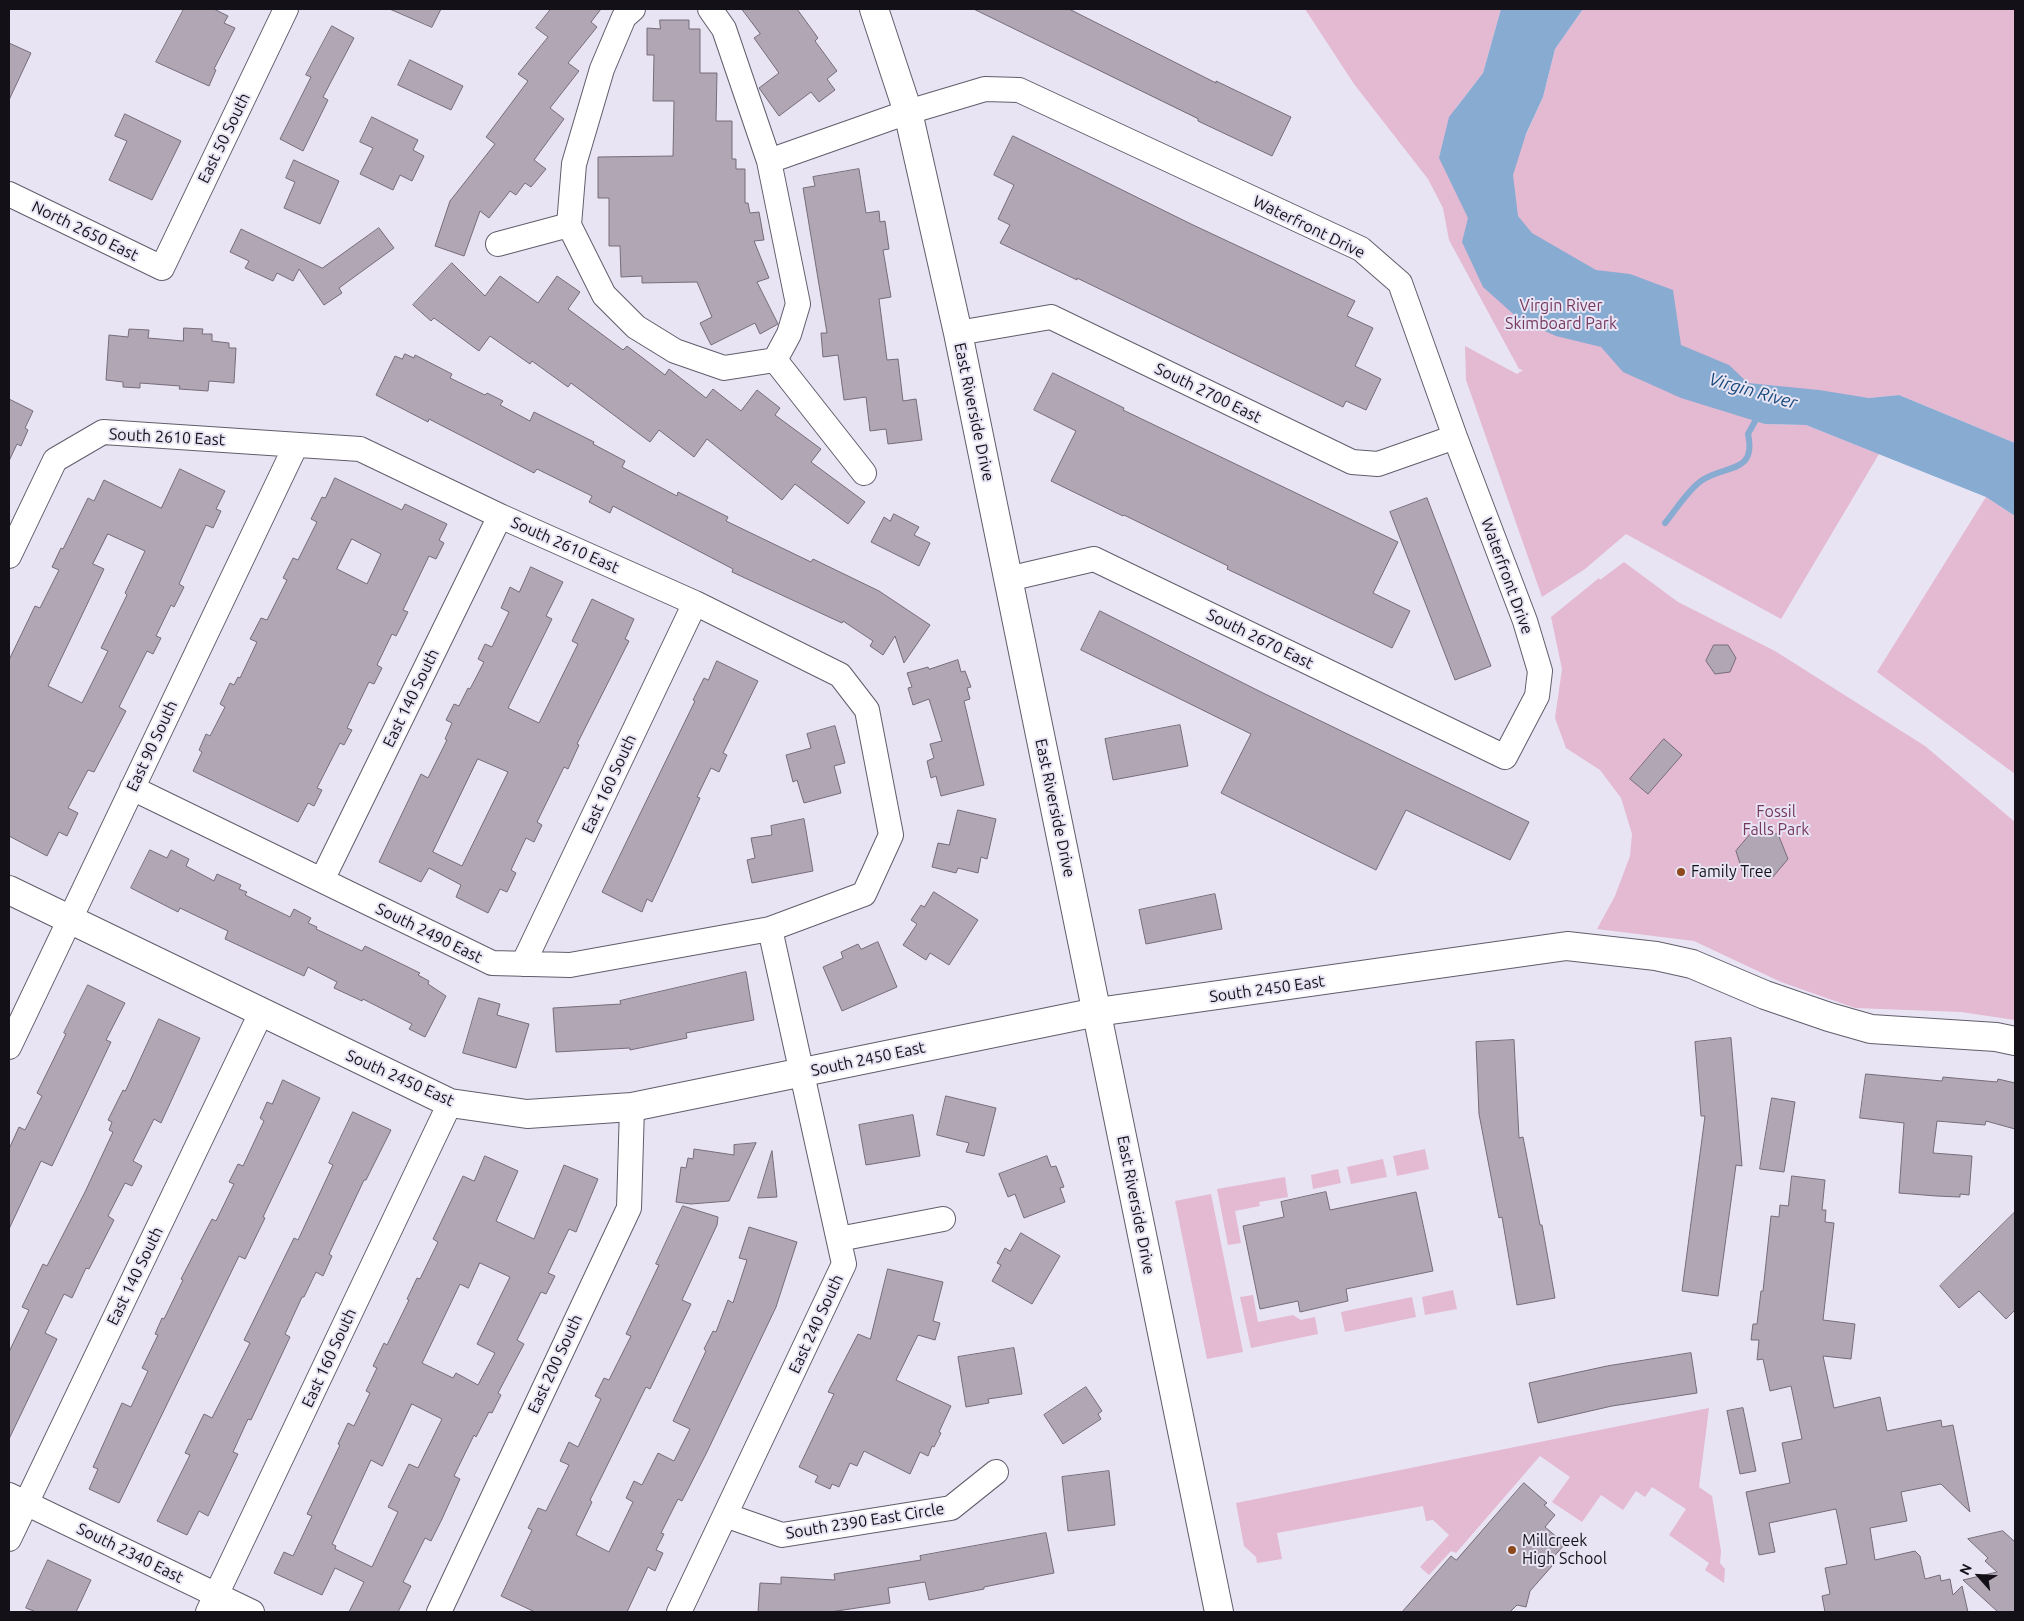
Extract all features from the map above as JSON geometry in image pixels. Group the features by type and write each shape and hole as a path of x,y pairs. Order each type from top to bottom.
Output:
{"street":[{"name":"East 50 South","path":"162,268 286,9"},
{"path":"633,9 624,17 602,69 574,164 569,224 604,295 636,327 675,351 724,368 775,360"},
{"path":"710,9 724,29 769,161 798,304 789,334 775,360"},
{"name":"East Riverside Drive","path":"874,9 908,112 958,332 1219,1612"},
{"name":"Waterfront Drive","path":"769,161 908,112 985,89 1019,90 1361,250 1400,283 1455,437 1525,621 1540,671 1537,696 1505,757"},
{"name":"North 2650 East","path":"9,194 162,268"},
{"path":"498,244 569,224"},
{"name":"South 2700 East","path":"958,332 1051,317 1352,462 1378,464 1455,437"},
{"path":"775,360 864,473"},
{"name":"South 2610 East","path":"9,556 55,460 103,432 360,449 500,516 695,604 840,675 867,710 891,835 864,894"},
{"name":"East 90 South","path":"9,1047 296,445"},
{"name":"East 140 South","path":"322,880 500,516"},
{"name":"South 2670 East","path":"1008,579 1094,559 1505,757"},
{"name":"East 160 South","path":"523,964 695,604"},
{"name":"South 2490 East","path":"132,788 492,963 570,965 770,929 864,894"},
{"name":"South 2450 East","path":"9,890 450,1103 527,1114 632,1107 1097,1012 1567,946 1656,956 1692,964 1765,995 1871,1029 1996,1037 2015,1041"},
{"name":"East 240 South","path":"679,1612 844,1264 770,929"},
{"name":"East 140 South","path":"9,1539 17,1499 261,1013"},
{"name":"East 160 South","path":"212,1604 450,1103"},
{"name":"East 200 South","path":"439,1612 629,1208 632,1107"},
{"path":"839,1239 943,1219"},
{"name":"South 2390 East Circle","path":"725,1514 782,1535 951,1508 996,1472"},
{"name":"South 2340 East","path":"17,1499 212,1604 252,1612"}],"green space":[{"name":"Virgin River Skimboard Park","path":"1305,9 1501,9 1483,73 1455,109 1525,137 1543,97 1555,49 1583,9 2015,9 2015,443 1899,395 1869,398 1768,385 1765,424 1806,425 1879,454 1781,619 1626,534 1585,569 1542,597 1466,380 1465,346 1517,374 1523,370 1519,369 1449,240 1443,208 1428,179 1354,84"},
{"path":"1986,497 2015,516 2015,774 1877,672"},
{"name":"Fossil Falls Park","path":"1624,562 1678,602 1775,651 1925,746 2015,822 2015,1020 1961,1012 1855,1008 1781,982 1694,941 1597,929 1615,896 1630,856 1632,834 1621,798 1600,770 1566,748 1555,718 1562,669 1551,617 1599,578 1600,580"},
{"path":"1425,1149 1429,1169 1397,1176 1393,1156"},
{"path":"1383,1159 1387,1177 1351,1184 1347,1167"},
{"path":"1338,1169 1341,1183 1313,1189 1311,1175"},
{"path":"1285,1177 1288,1197 1259,1202 1260,1206 1235,1211 1241,1243 1228,1245 1217,1189"},
{"path":"1211,1194 1243,1352 1207,1359 1175,1201"},
{"path":"1453,1290 1457,1309 1425,1315 1422,1297"},
{"path":"1253,1295 1258,1322 1293,1315 1301,1320 1315,1317 1318,1334 1251,1348 1240,1297"},
{"path":"1412,1297 1416,1317 1345,1332 1341,1312"},
{"path":"1709,1408 1699,1487 1712,1496 1721,1551 1720,1563 1725,1569 1724,1583 1705,1570 1709,1563 1669,1535 1686,1509 1652,1487 1645,1497 1636,1491 1623,1510 1601,1495 1582,1522 1552,1502 1570,1477 1540,1456 1456,1553 1451,1551 1429,1575 1420,1567 1449,1535 1433,1520 1426,1521 1423,1506 1277,1533 1282,1559 1257,1563 1256,1557 1244,1546 1236,1503"}],"water":[{"name":"Virgin River","path":"1501,9 1583,9 1555,49 1543,97 1526,134 1513,175 1518,216 1532,233 1596,270 1630,274 1673,290 1681,345 1729,365 1748,383 1819,390 1869,398 1899,395 2015,443 2015,516 1986,497 1806,425 1765,424 1681,398 1623,372 1601,347 1556,336 1520,320 1483,287 1462,242 1468,218 1439,158 1449,117 1483,73"}],"building":[{"path":"184,9 214,9 228,16 224,23 235,28 214,69 216,70 209,86 156,62"},
{"path":"390,9 441,9 432,27"},
{"path":"551,9 601,9 591,22 597,27 568,63 579,71 550,108 564,119 534,160 546,169 531,187 525,183 516,195 510,191 489,218 480,211 464,256 435,246 450,201 495,144 486,137 528,81 518,74 548,37 536,28"},
{"path":"742,9 797,9 818,38 815,41 837,71 827,79 835,90 819,102 811,92 779,116 759,88 779,73 754,38 760,34"},
{"path":"974,9 1069,9 1216,83 1216,81 1291,117 1272,156"},
{"path":"660,20 689,20 689,29 700,29 700,73 717,73 716,121 732,121 732,159 736,159 736,169 745,169 745,203 748,203 750,213 759,212 764,240 754,241 769,278 757,282 778,324 760,334 755,323 711,345 700,323 712,317 697,282 642,283 642,276 621,277 620,246 609,246 609,198 598,198 598,157 673,156 674,101 653,101 654,55 647,55 647,28 660,29"},
{"path":"332,26 354,38 323,97 328,100 303,151 280,139 311,77 306,75"},
{"path":"9,43 31,53 9,100"},
{"path":"410,60 463,86 451,110 398,85"},
{"path":"125,114 181,141 152,200 109,180 127,141 115,136"},
{"path":"372,117 418,140 413,150 424,156 412,181 400,175 393,190 360,174 373,148 360,142"},
{"path":"1013,136 1191,224 1355,301 1347,316 1373,328 1355,366 1381,379 1366,410 1346,401 1343,407 1077,278 1077,280 1000,243 1010,225 998,219 1014,185 994,175"},
{"path":"294,160 339,181 320,224 284,208 295,182 286,178"},
{"path":"859,169 866,213 879,211 880,222 885,221 889,249 883,250 891,297 879,299 887,360 898,359 903,401 916,399 922,440 888,444 886,429 870,431 866,397 844,400 838,355 823,357 821,333 827,333 803,188 815,186 813,177"},
{"path":"379,228 394,248 339,288 342,293 324,305 299,269 293,281 277,273 273,281 245,268 249,261 230,252 241,229 322,268"},
{"path":"452,263 485,296 500,276 538,303 557,276 580,292 568,309 623,350 627,346 665,375 669,369 706,398 713,389 741,411 757,390 780,408 775,415 821,449 811,462 865,502 848,524 795,484 782,500 707,439 694,457 659,430 650,442 571,383 568,387 532,361 530,364 490,336 479,351 434,318 431,321 413,305"},
{"path":"184,328 203,329 202,334 212,334 212,341 229,343 229,348 236,348 234,383 209,381 208,391 179,389 180,386 140,383 140,388 123,387 123,382 106,380 109,335 128,337 129,329 149,330 148,338 183,341"},
{"path":"405,354 414,358 415,355 452,374 450,378 485,395 487,393 503,401 500,405 530,421 534,412 594,442 593,444 625,461 622,467 677,496 678,492 728,517 726,521 811,562 813,559 879,591 930,625 904,663 895,636 883,655 870,646 873,641 843,621 842,623 732,572 733,569 613,506 610,513 589,502 592,496 537,469 534,473 429,419 428,422 376,395 395,356 402,359"},
{"path":"1053,373 1124,408 1123,410 1398,542 1373,593 1410,611 1392,648 1227,569 1228,566 1051,481 1076,431 1034,410"},
{"path":"9,399 33,411 25,428 28,430 21,446 17,444 9,461"},
{"path":"180,469 225,491 216,509 221,511 213,528 206,525 179,584 184,587 174,607 171,605 156,636 161,638 153,654 147,651 119,707 126,711 94,772 88,770 68,808 78,813 67,836 59,832 47,856 9,836 9,660 35,606 40,608 59,570 52,567 61,548 63,549 88,498 94,501 104,480 161,508","holes":["108,534 145,551 125,593 127,595 101,648 108,651 82,703 48,686 104,569 93,564"]},
{"path":"335,478 402,510 405,504 447,524 439,540 444,543 436,559 429,556 403,610 408,612 396,636 392,634 377,665 382,668 374,684 369,682 347,728 352,730 344,745 340,743 317,788 322,790 314,806 308,803 298,822 193,771 202,752 199,750 206,734 210,736 225,707 220,704 230,683 234,685 238,677 240,678 257,642 250,639 261,618 267,620 287,580 283,578 293,558 298,560 317,522 311,519 322,497 325,498","holes":["352,539 381,554 367,584 337,569"]},
{"path":"1427,498 1491,666 1455,680 1390,512"},
{"path":"894,514 919,527 914,535 930,543 919,566 871,542 884,517 890,521"},
{"path":"531,567 563,582 546,616 552,619 508,708 539,723 578,644 572,641 592,599 634,619 625,639 629,641 577,744 579,745 568,769 564,767 537,822 542,825 534,842 526,838 511,870 516,873 507,892 500,889 488,913 456,897 461,885 429,868 421,882 379,862 421,774 428,778 447,740 445,739 452,723 446,720 454,704 459,706 484,662 478,659 485,644 492,647 509,612 501,608 510,587 519,592","holes":["478,759 508,772 462,866 433,852"]},
{"path":"1100,611 1261,692 1529,822 1510,860 1406,810 1376,870 1221,793 1251,734 1081,650"},
{"path":"1714,645 1728,645 1736,658 1730,672 1715,674 1706,661"},
{"path":"958,660 961,672 965,671 971,687 967,688 970,699 964,701 984,785 941,796 936,776 931,778 927,761 934,758 930,744 942,741 929,699 913,705 908,688 912,687 907,673 928,667 929,669"},
{"path":"717,661 758,681 723,753 727,755 719,772 711,768 697,797 700,798 652,902 647,899 642,912 602,892 695,701 693,700 704,678 708,680"},
{"path":"1180,725 1188,766 1113,780 1105,739"},
{"path":"835,726 845,763 834,766 841,793 804,803 797,780 793,782 786,755 811,748 807,734"},
{"path":"1664,739 1682,755 1648,794 1630,779"},
{"path":"958,810 996,819 987,859 981,857 978,873 958,868 956,873 932,867 938,843 949,845"},
{"path":"804,819 813,871 752,883 747,860 755,858 751,838 772,835 771,826"},
{"path":"1753,831 1778,834 1788,859 1772,878 1744,876 1736,851"},
{"path":"150,850 167,858 171,850 189,859 186,866 214,881 217,874 241,885 239,889 247,892 245,895 290,917 294,909 311,918 308,923 317,927 316,929 362,951 365,946 420,973 418,975 429,981 428,984 446,996 425,1037 409,1029 412,1024 363,999 362,1001 334,988 337,982 308,967 304,976 225,939 228,931 180,908 178,912 131,888"},
{"path":"934,892 978,920 949,965 930,953 926,960 903,945 917,924 911,920 921,905 924,907"},
{"path":"1215,894 1222,929 1146,944 1139,910"},
{"path":"878,942 897,987 842,1011 823,967 843,958 841,952 858,944 861,949"},
{"path":"746,972 754,1020 686,1033 687,1038 630,1050 630,1048 556,1052 553,1008 621,1004 620,1001"},
{"path":"88,985 125,1003 106,1040 111,1042 52,1166 41,1161 9,1229 9,1149 19,1127 25,1130 42,1096 37,1093"},
{"path":"479,998 500,1004 497,1015 529,1024 516,1068 463,1053"},
{"path":"159,1019 200,1038 161,1123 154,1119 133,1161 142,1166 132,1186 125,1183 108,1216 114,1220 89,1269 86,1268 72,1298 64,1294 45,1333 57,1339 9,1439 9,1352 29,1310 22,1307 43,1264 47,1266 85,1192 113,1132 109,1130 112,1122 108,1120 123,1090 125,1091"},
{"path":"1731,1038 1742,1166 1736,1165 1718,1296 1682,1291 1705,1116 1701,1116 1695,1042"},
{"path":"1514,1040 1519,1138 1523,1137 1555,1298 1517,1305 1502,1217 1499,1218 1479,1114 1476,1042"},
{"path":"1866,1074 1942,1081 1943,1077 1997,1082 1998,1079 2015,1083 2015,1129 1986,1121 1985,1125 1937,1121 1933,1153 1972,1156 1969,1195 1960,1194 1960,1197 1899,1193 1904,1123 1860,1118"},
{"path":"283,1080 320,1098 245,1259 239,1256 119,1503 89,1489 98,1469 93,1467 122,1403 131,1407 148,1371 142,1368 158,1335 155,1334 162,1318 164,1319 183,1280 181,1279 212,1219 216,1221 234,1184 229,1182 238,1164 243,1166 264,1121 260,1118 267,1102 272,1104"},
{"path":"946,1096 996,1108 984,1156 966,1152 969,1143 937,1135"},
{"path":"1772,1098 1795,1102 1784,1172 1760,1169"},
{"path":"353,1112 391,1130 366,1180 364,1180 329,1254 332,1256 323,1276 316,1272 304,1297 302,1297 285,1334 290,1337 251,1420 248,1419 233,1452 238,1454 208,1516 199,1511 187,1535 157,1521 190,1455 185,1453 204,1414 212,1418 250,1343 244,1340 294,1238 298,1240 333,1165 329,1163"},
{"path":"913,1115 920,1156 866,1165 859,1125"},
{"path":"756,1143 729,1201 691,1204 676,1202 681,1167 686,1168 688,1158 693,1159 694,1149 734,1155 734,1145"},
{"path":"772,1151 777,1197 758,1198"},
{"path":"485,1156 518,1171 496,1221 534,1239 564,1165 598,1179 576,1232 569,1229 548,1273 555,1276 546,1294 541,1292 517,1340 524,1344 498,1393 501,1395 492,1413 489,1412 476,1437 474,1435 454,1476 460,1479 442,1519 431,1541 425,1538 403,1582 411,1586 398,1612 349,1612 364,1582 335,1568 322,1595 274,1573 284,1552 293,1556 312,1516 307,1514 340,1445 338,1444 348,1423 354,1426 370,1393 366,1391 377,1368 373,1366 384,1343 387,1345 409,1300 407,1299 417,1278 420,1279 438,1242 433,1239 463,1176 474,1181","holes":["480,1263 510,1277 477,1344 495,1353 478,1385 456,1373 453,1378 422,1363 460,1284 468,1288","412,1404 442,1419 418,1468 409,1464 388,1507 398,1512 372,1567 335,1549 336,1546 332,1544 371,1460 382,1466"]},
{"path":"1047,1156 1051,1167 1056,1166 1064,1187 1060,1188 1065,1202 1024,1218 1015,1194 1008,1197 999,1174"},
{"path":"1792,1176 1825,1180 1822,1210 1826,1210 1825,1222 1834,1223 1823,1320 1855,1324 1851,1359 1823,1356 1834,1408 1880,1397 1887,1431 1941,1420 1942,1427 1953,1425 1970,1512 1941,1484 1901,1492 1907,1521 1870,1528 1875,1560 1915,1551 1920,1556 1925,1579 1940,1575 1941,1581 1950,1579 1953,1595 1962,1586 1968,1612 1825,1612 1822,1596 1830,1594 1825,1568 1847,1564 1836,1509 1769,1523 1775,1552 1759,1555 1746,1492 1790,1483 1782,1443 1802,1439 1791,1386 1770,1391 1763,1359 1757,1360 1759,1340 1751,1340 1753,1324 1757,1324 1761,1291 1763,1291 1771,1216 1779,1217 1780,1205 1788,1206"},
{"path":"1326,1192 1330,1210 1416,1192 1433,1271 1346,1289 1348,1301 1300,1312 1298,1301 1260,1309 1243,1226 1284,1217 1281,1202"},
{"path":"683,1206 718,1217 717,1225 682,1300 691,1304 650,1389 646,1387 590,1500 592,1502 576,1535 609,1552 633,1502 626,1498 634,1481 642,1485 658,1453 674,1461 690,1429 673,1421 706,1351 704,1349 713,1331 716,1332 728,1300 733,1303 747,1260 739,1258 749,1227 797,1242 776,1307 707,1452 682,1501 678,1499 661,1533 664,1534 656,1550 663,1553 655,1571 648,1567 627,1612 535,1612 501,1596 532,1530 528,1528 538,1508 546,1511 569,1465 560,1461 569,1442 578,1447 601,1399 595,1396 604,1378 609,1380 631,1336 626,1334 659,1265 656,1264"},
{"path":"2015,1212 2015,1310 2006,1319 1979,1291 1959,1308 1940,1286"},
{"path":"1021,1233 1060,1256 1032,1304 992,1281 1001,1265 997,1263 1005,1248 1010,1251"},
{"path":"888,1269 943,1282 933,1321 940,1323 935,1340 918,1335 896,1380 951,1406 934,1447 932,1446 928,1456 920,1452 910,1474 864,1451 857,1466 850,1463 839,1487 832,1484 830,1489 815,1482 818,1476 799,1467 834,1394 828,1392 858,1334 870,1339"},
{"path":"1014,1348 1022,1394 988,1399 989,1403 966,1407 958,1357"},
{"path":"1691,1353 1697,1393 1612,1406 1538,1423 1529,1383 1607,1366"},
{"path":"1086,1387 1102,1411 1098,1414 1101,1419 1063,1444 1044,1415"},
{"path":"1743,1408 1756,1471 1740,1474 1727,1411"},
{"path":"1109,1471 1115,1525 1068,1531 1062,1477"},
{"name":"Millcreek High School","path":"1524,1483 1547,1503 1544,1505 1555,1515 1545,1527 1565,1544 1549,1562 1552,1566 1530,1591 1526,1607 1517,1605 1510,1612 1402,1612 1451,1556 1456,1560"},
{"path":"2003,1531 2015,1542 2015,1612 1998,1612 1963,1580 1997,1572 1985,1561 1988,1558 1968,1539"},
{"path":"1046,1533 1054,1573 929,1600 925,1582 888,1588 890,1603 830,1612 758,1612 760,1583 781,1584 781,1577 835,1580 834,1574 921,1560 920,1556"},
{"path":"48,1560 91,1580 76,1612 36,1612 26,1608"}],"waterway":[{"path":"1665,523 1687,495 1701,481 1743,462 1748,456 1750,447 1748,434 1759,414"}],"place":[{"name":"Family Tree","path":"1681,872"},
{"name":"Millcreek High School","path":"1512,1550"}]}
